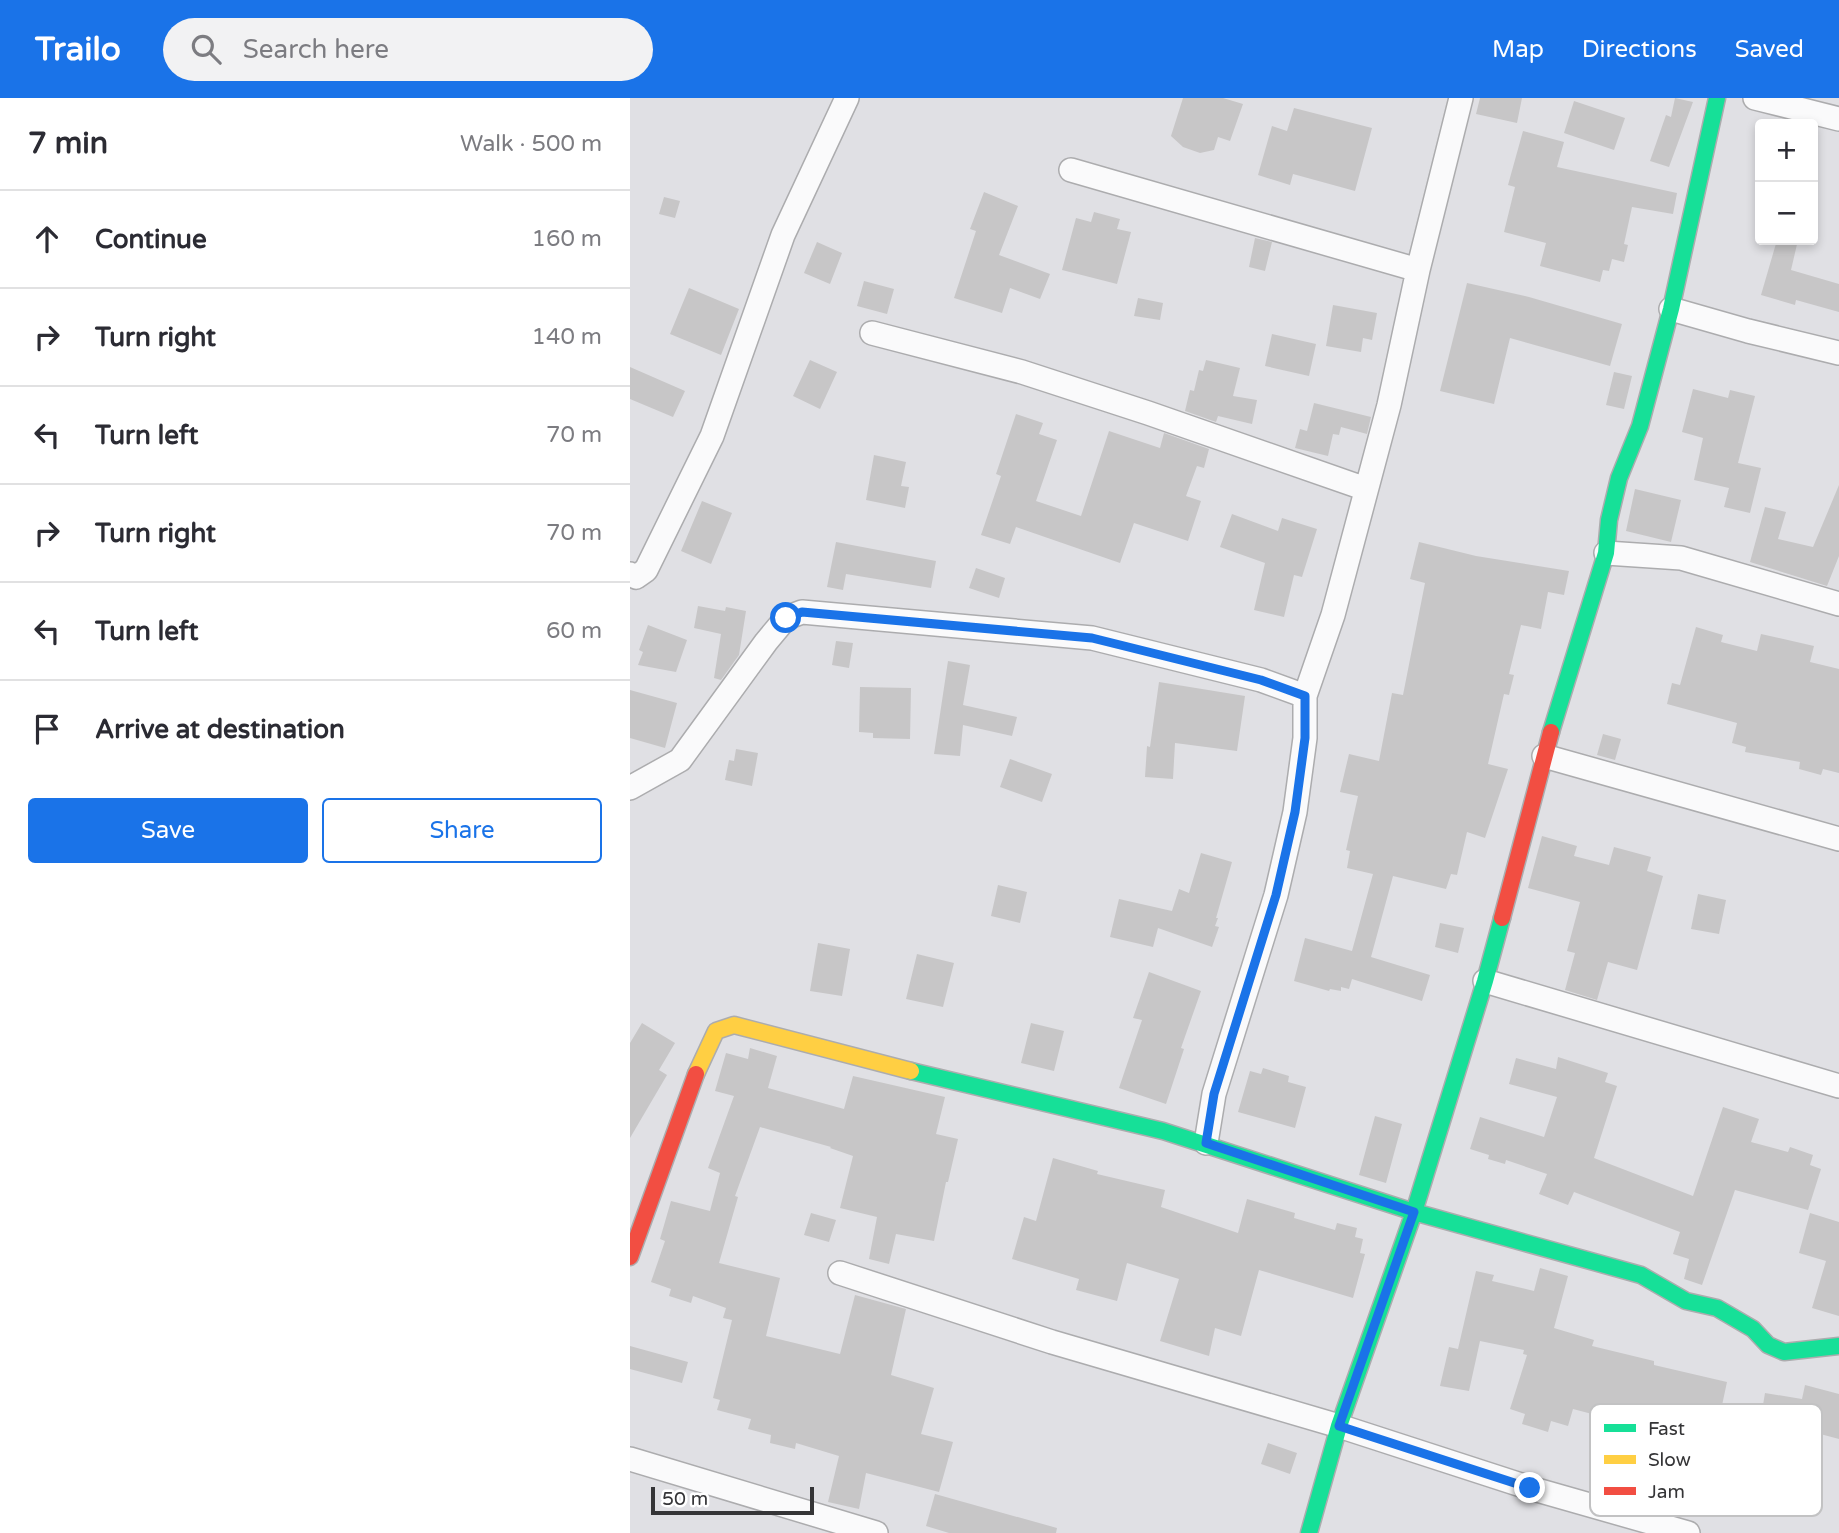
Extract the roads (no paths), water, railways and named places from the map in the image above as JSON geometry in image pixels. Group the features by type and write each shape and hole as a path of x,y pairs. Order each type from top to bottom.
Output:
{"street":[{"path":"630,574 636,577 646,570 712,436 782,235 847,98"},
{"path":"1206,1143 1214,1094 1276,895 1295,812 1305,738 1305,696 1333,615 1389,405 1418,270 1461,98"},
{"path":"1309,1533 1339,1426 1414,1212 1485,981 1544,756 1606,553 1609,520 1619,478 1640,426 1671,309 1717,98"},
{"path":"1755,98 1839,119"},
{"path":"1070,170 1418,270"},
{"path":"1671,309 1839,353"},
{"path":"872,333 1022,372 1366,489"},
{"path":"1606,553 1681,558 1839,604"},
{"path":"630,788 680,760 766,642 786,618 802,612 1092,638 1261,680 1305,696"},
{"path":"1544,756 1839,839"},
{"path":"1485,981 1839,1086"},
{"path":"630,1257 696,1074 716,1031 734,1026 874,1063 1206,1143 1414,1212 1641,1275 1686,1301 1717,1308 1753,1329 1768,1345 1784,1352 1839,1346"},
{"path":"840,1273 1052,1342 1339,1426 1590,1505"},
{"path":"630,1460 876,1533"},
{"path":"1628,1516 1688,1533"}]}
